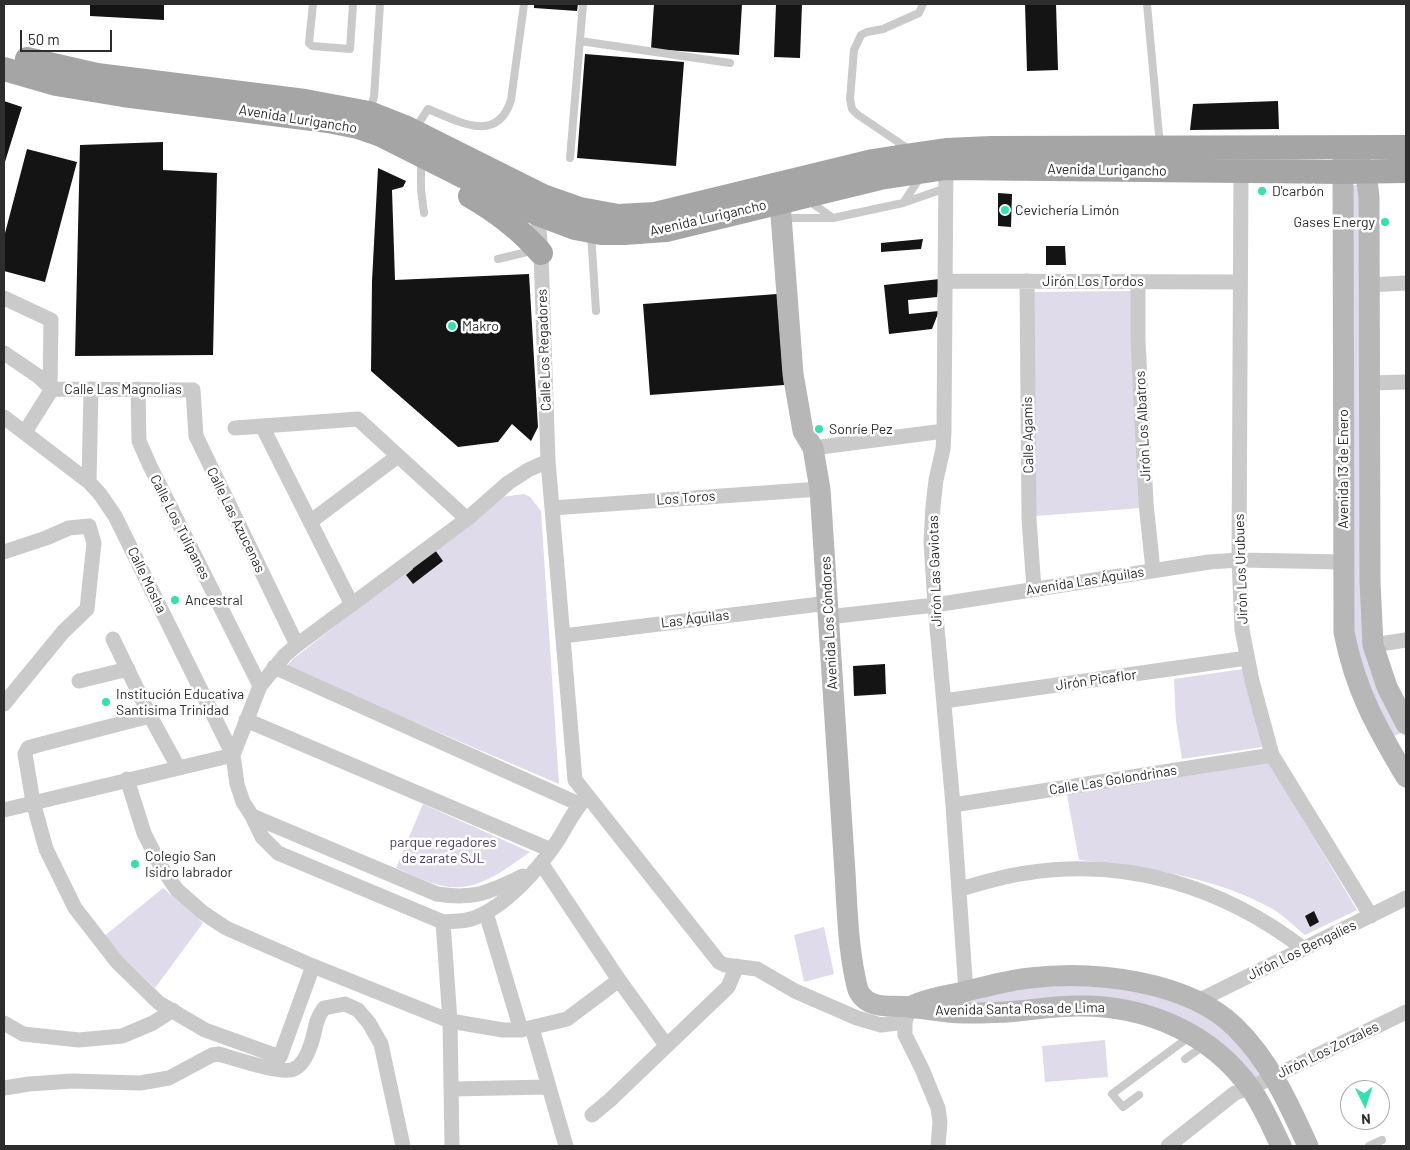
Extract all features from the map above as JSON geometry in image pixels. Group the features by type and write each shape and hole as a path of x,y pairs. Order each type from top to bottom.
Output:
{"main road":[{"name":"Avenida Lurigancho","path":"4,52 37,63 227,99 358,128 381,135 422,156 536,203 568,205 618,216 655,214 874,161 936,166 1241,181 1354,172 1406,171"},
{"name":"Avenida Lurigancho","path":"4,69 56,84 123,95 305,101 369,113 414,131 575,228 590,231 633,233 666,230 781,210 803,197 936,166 991,148 1406,147"},
{"name":"Avenida 13 de Enero","path":"1347,147 1354,172 1343,562 1344,632 1350,662 1359,688 1378,729 1397,742 1406,777"},
{"path":"422,156 445,182 507,219 541,253"},
{"name":"Avenida 13 de Enero","path":"1354,172 1368,186 1369,197 1370,581 1391,642 1387,687 1406,724"},
{"name":"Avenida Los Cóndores","path":"781,210 793,374 803,431 813,448 820,489 844,861 853,968 858,991 866,999 876,1005 907,1015"},
{"name":"Avenida Santa Rosa de Lima","path":"907,1015 934,998 1030,978 1097,976 1158,987 1198,1001 1219,1013 1235,1027 1261,1058 1273,1076 1308,1146"},
{"name":"Avenida Santa Rosa de Lima","path":"907,1015 931,1011 963,1013 1016,1012 1057,1006 1104,1006 1143,1020 1166,1022 1199,1039 1219,1053 1250,1088 1281,1146"}],"street":[{"name":"Jirón Las Gaviotas","path":"936,166 946,281 943,449 936,480 931,542 960,889 966,992"},
{"name":"Jirón Los Urubues","path":"1241,181 1239,560 1242,630 1252,681 1272,755 1371,916"},
{"name":"Calle Los Regadores","path":"536,203 541,253 548,461 575,780 584,800 719,962 725,965 757,969 795,991 857,1018 881,1025 907,1015"},
{"name":"Jirón Los Tordos","path":"946,281 1240,282"},
{"name":"Calle Agamis","path":"1027,282 1029,519 1034,589"},
{"name":"Jirón Los Albatros","path":"1138,282 1138,340 1146,496 1153,570"},
{"path":"1369,285 1406,283"},
{"path":"4,298 51,320 51,388 25,432"},
{"path":"4,353 51,388"},
{"path":"1370,383 1406,382"},
{"name":"Calle Las Magnolias","path":"51,388 193,390"},
{"path":"89,482 91,389"},
{"name":"Calle Los Tulipanes","path":"138,390 139,441 260,686"},
{"name":"Calle Las Azucenas","path":"193,390 196,436 297,645"},
{"name":"Calle Mosha","path":"4,417 89,482 115,516 233,755"},
{"path":"236,428 358,419 467,519"},
{"path":"262,426 352,605"},
{"path":"813,448 944,431"},
{"path":"310,522 398,456"},
{"path":"274,667 584,800 551,850 537,867 510,894 486,913 471,919 443,922 278,853 262,837 243,802 237,784 233,755 260,686 274,667 297,645 467,519 508,483 528,470 548,461"},
{"name":"Los Toros","path":"552,508 820,489"},
{"path":"4,552 70,528 89,526 94,543 87,609 62,632 4,704"},
{"name":"Avenida Las Águilas","path":"828,610 935,605 1209,562 1239,560 1343,562"},
{"name":"Las Águilas","path":"563,636 828,610"},
{"path":"113,639 150,716 178,767"},
{"name":"Jirón Picaflor","path":"944,701 1248,658"},
{"path":"79,681 128,669"},
{"path":"150,716 28,748 24,754 33,802 46,849 75,908 116,962 159,1003 204,1030 280,1057 313,966"},
{"path":"246,720 551,850"},
{"path":"4,810 233,755"},
{"name":"Calle Las Golondrinas","path":"953,805 1272,755"},
{"path":"127,780 144,833 160,865 177,890 202,912 226,928 450,1022 503,1030 526,1029 567,1019 620,980"},
{"path":"252,816 437,894 456,897 478,895 537,867"},
{"path":"537,867 666,1045"},
{"path":"960,889 992,879 1026,872 1060,869 1098,869 1135,873 1172,881 1207,892 1233,904 1281,932 1304,949"},
{"name":"Jirón Los Bengalíes","path":"1198,1001 1406,898"},
{"path":"486,913 548,1087 566,1146"},
{"path":"443,922 450,1022 452,1146"},
{"path":"592,1115 728,987 737,966"},
{"path":"4,1088 72,1081 140,1083 169,1078 212,1055 219,1054 279,1070 293,1070 302,1064 312,1043 317,1017 324,1008 345,1004 358,1010 369,1023 381,1044 403,1146"},
{"path":"4,1023 23,1034 79,1040 122,1036 154,1022 172,1010"},
{"name":"Jirón Los Zorzales","path":"1168,1146 1235,1093 1250,1088 1406,1012"},
{"path":"907,1015 905,1036 922,1069 938,1108 940,1122 938,1146"},
{"path":"452,1089 548,1087"}],"lane":[{"path":"313,4 309,43 312,46 350,49 353,4"},
{"path":"369,113 374,98 380,4"},
{"path":"414,131 428,108 474,127 494,125 507,114 511,100 524,4"},
{"path":"570,158 583,4"},
{"path":"923,4 919,13 883,29 861,35 854,50 850,99 852,109 858,115 936,166"},
{"path":"1147,4 1160,147"},
{"path":"580,41 730,63"},
{"path":"422,156 421,190 424,213"},
{"path":"781,210 834,218 903,202 936,166"},
{"path":"903,202 936,166"},
{"path":"803,197 834,218"},
{"path":"590,231 596,311"},
{"path":"498,259 527,252 541,253"},
{"path":"1185,1060 1199,1039"},
{"path":"1139,1095 1123,1107 1112,1094 1199,1039"},
{"path":"1369,1146 1382,1140"}],"green space":[{"path":"1354,185 1363,185 1363,580 1401,733 1392,737 1354,657 1351,190"},
{"path":"1131,291 1141,508 1036,516 1031,292"},
{"path":"524,494 530,497 541,511 559,784 286,667 293,659 501,497"},
{"path":"1243,669 1262,747 1182,759 1176,721 1174,679"},
{"path":"1267,759 1357,910 1305,935 1269,907 1247,896 1200,880 1128,866 1079,860 1066,790"},
{"name":"parque regadores de zarate SJL","path":"423,804 530,852 500,873 479,883 467,886 437,885 396,868"},
{"path":"163,888 203,923 155,988 102,938"},
{"path":"824,927 834,974 804,982 794,935"},
{"path":"1082,980 1181,999 1232,1032 1261,1074 1253,1079 1201,1032 1037,1003 928,1004"},
{"path":"1105,1040 1108,1077 1045,1082 1042,1046"}],"building":[{"path":"90,4 164,4 164,20 90,16"},
{"path":"534,4 578,4 577,11 534,8"},
{"path":"654,4 742,4 739,55 651,49"},
{"path":"776,4 802,4 800,58 774,57"},
{"path":"1025,4 1056,4 1058,70 1027,71"},
{"path":"585,54 684,62 676,166 577,158"},
{"path":"4,101 22,107 4,165"},
{"path":"1278,101 1279,129 1190,130 1193,104"},
{"path":"163,142 163,170 217,173 213,355 75,356 80,145"},
{"path":"27,149 77,162 45,282 4,271 4,237"},
{"name":"Makro","path":"378,168 406,181 403,187 392,190 395,280 529,274 538,427 531,441 512,424 498,442 458,447 371,371 372,281"},
{"name":"Cevichería Limón","path":"998,193 1012,194 1011,227 998,226"},
{"path":"923,239 921,249 881,252 881,243"},
{"path":"1046,246 1065,246 1066,265 1046,265"},
{"path":"940,279 937,297 908,300 909,314 939,311 932,329 889,334 884,285"},
{"path":"777,294 784,385 650,395 643,304"},
{"path":"435,550 443,561 413,584 406,575 413,569 412,567"},
{"path":"885,664 886,694 854,696 853,666"},
{"path":"1314,911 1319,922 1310,927 1305,916"}],"place":[{"name":"D'carbón","path":"1262,191"},
{"name":"Cevichería Limón","path":"1005,210"},
{"name":"Gases Energy","path":"1385,222"},
{"name":"Makro","path":"452,326"},
{"name":"Sonríe Pez","path":"819,429"},
{"name":"Ancestral","path":"175,600"},
{"name":"Institución Educativa Santisima Trinidad","path":"106,702"},
{"name":"Colegio San Isidro labrador","path":"135,864"}]}
